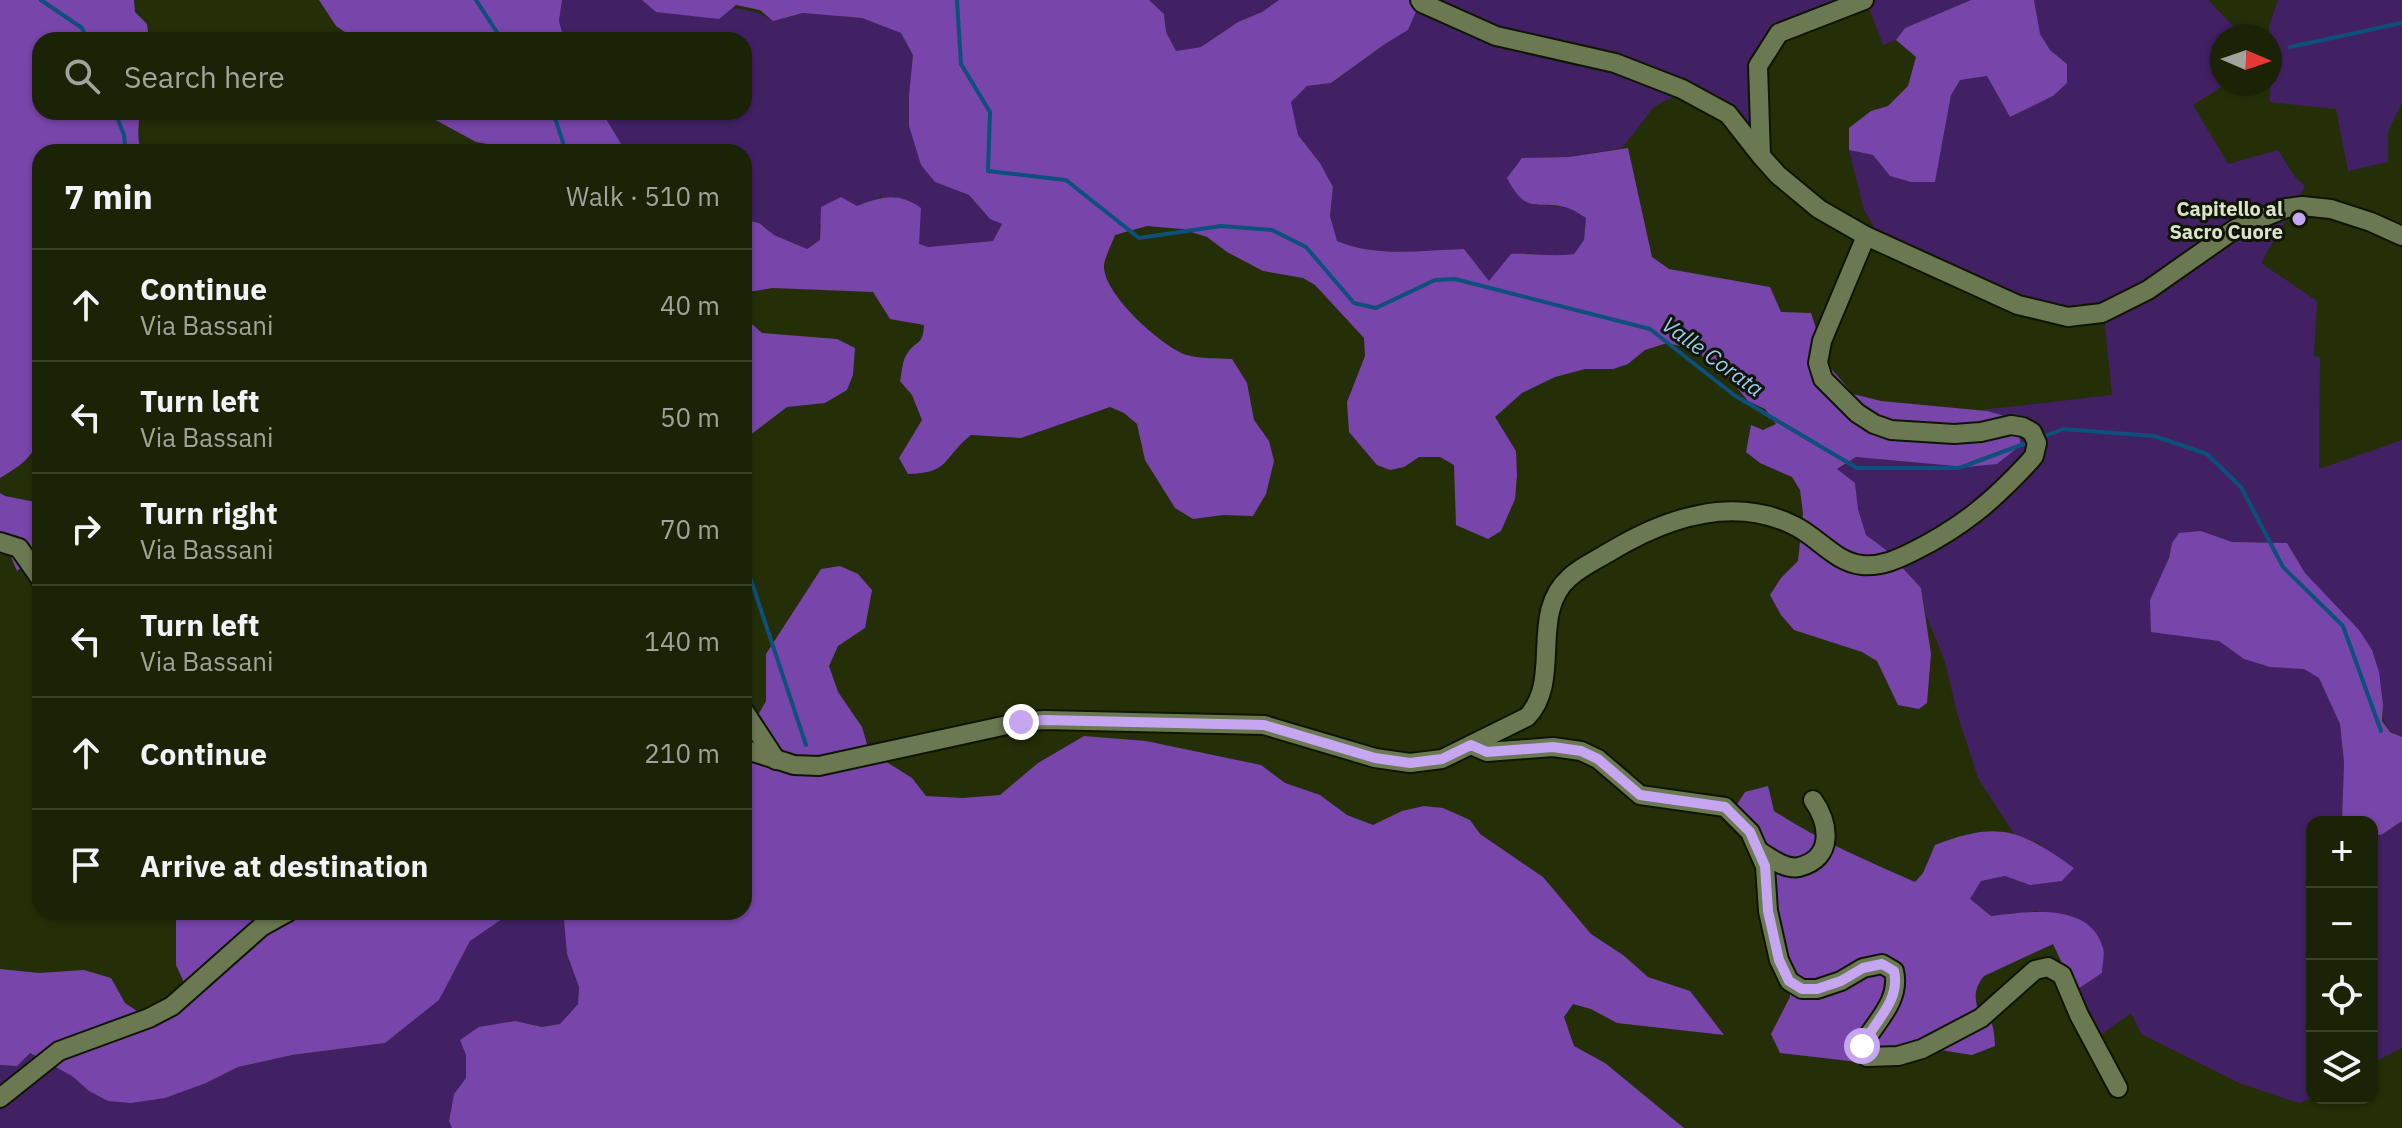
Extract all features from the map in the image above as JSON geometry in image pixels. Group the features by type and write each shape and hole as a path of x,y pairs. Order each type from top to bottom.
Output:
{"street":[{"path":"1420,0 1496,36 1615,63 1682,89 1728,114 1778,175 1819,209 1866,236 2018,305 2051,314 2085,316 2111,309 2148,290 2251,221 2286,208 2302,206 2348,214 2402,236"},
{"path":"1761,156 1758,66 1779,33 1864,0"},
{"path":"752,752 794,765 819,766 998,726 1044,720 1264,725 1375,758 1410,763 1442,759 1518,722 1535,708 1541,692 1549,617 1554,598 1562,585 1579,570 1667,523 1705,513 1753,513 1793,524 1834,554 1852,563 1873,565 1901,557 1943,536 1978,512 2029,462 2037,443 2032,432 2018,426 1971,434 1891,430 1857,413 1829,386 1820,372 1820,347 1866,236"},
{"path":"0,542 19,548 32,567"},
{"path":"752,723 776,760"},
{"path":"1471,745 1487,752 1553,747 1581,751 1598,759 1640,795 1725,807 1750,832 1765,866 1768,911 1779,960 1789,981 1802,989 1817,989 1841,981 1863,968 1882,964 1894,971 1897,985 1880,1022 1862,1046 1867,1057 1898,1056 1922,1049 1981,1018 2035,970 2048,967 2062,975 2079,1015 2118,1088"},
{"path":"1759,851 1785,866 1798,868 1815,859 1824,847 1827,830 1822,813 1813,800"},
{"path":"0,1098 59,1051 149,1018 172,1006 261,927 274,920"}],"shaded area":[{"path":"0,0 134,0 135,12 147,24 148,32 32,32 32,120 139,120 140,144 32,144 32,452 24,462 0,478"},
{"path":"319,0 562,0 559,21 562,32 345,32 336,26"},
{"path":"562,0 642,0 656,12 733,8 761,14 773,21 803,13 862,18 901,32 913,55 909,95 935,182 969,195 990,219 1002,224 993,241 928,247 919,244 881,196 819,225 820,240 807,249 774,235 759,223 752,222 752,144 621,144 607,120 752,120 752,32 562,32 559,21"},
{"path":"642,0 1149,0 1164,14 1166,32 1176,51 1201,47 1279,0 1421,0 1408,30 1331,83 1307,86 1291,102 1298,135 1320,163 1333,187 1330,216 1337,241 1368,250 1464,249 1489,281 1511,254 1574,254 1584,240 1586,218 1557,205 1527,202 1507,178 1522,158 1569,157 1628,148 1652,257 1669,269 1770,287 1781,312 1811,313 1828,365 1853,394 1881,401 1987,411 2016,419 2021,445 1997,464 1966,467 1856,457 1837,469 1855,483 1858,509 1866,535 1885,549 1921,588 1931,654 1927,703 1919,709 1898,705 1877,661 1862,652 1794,630 1781,615 1770,595 1798,561 1803,513 1800,490 1792,477 1760,463 1746,452 1751,425 1763,430 1776,424 1765,409 1748,401 1725,373 1693,349 1667,343 1645,350 1628,364 1613,369 1585,369 1555,377 1522,393 1495,417 1516,451 1517,475 1515,499 1501,531 1488,539 1456,525 1454,465 1440,457 1419,457 1404,467 1390,470 1377,465 1349,432 1347,402 1365,356 1364,338 1315,285 1303,278 1263,271 1227,252 1207,237 1182,229 1147,226 1115,235 1104,265 1106,277 1135,318 1163,342 1187,355 1232,359 1247,383 1254,420 1269,441 1274,461 1266,494 1253,516 1223,515 1193,519 1175,508 1145,460 1137,424 1110,407 1021,438 971,435 939,467 908,474 899,458 922,420 912,395 900,381 905,357 920,340 924,325 890,319 873,292 773,288 752,291 752,222 807,249 820,240 821,207 841,197 857,206 890,197 913,203 921,208 919,244 928,247 993,241 1002,224 990,219 969,195 935,182 921,165 909,126 913,55 901,33 862,18 803,13 773,21 760,10 736,5 719,19 656,12"},
{"path":"1149,0 1279,0 1201,47 1176,51 1166,32 1164,14"},
{"path":"1421,0 1857,0 1779,26 1753,57 1756,91 1751,128 1711,105 1692,86 1654,107 1622,148 1569,157 1546,157 1528,203 1569,208 1586,218 1584,240 1574,254 1551,257 1528,253 1499,270 1489,281 1464,249 1368,250 1337,241 1330,216 1333,187 1320,163 1298,135 1291,102 1307,86 1332,83 1407,31"},
{"path":"1866,0 1971,0 1905,28 1896,40 1883,45"},
{"path":"1971,0 2034,0 2040,34 2050,50 2067,64 2067,83 2053,96 2010,117 1987,76 1960,80 1951,95 1935,182 1911,182 1890,176 1873,155 1849,150 1849,128 1871,111 1888,106 1908,86 1916,57 1896,40 1905,28"},
{"path":"2034,0 2208,0 2231,24 2210,24 2210,94 2193,105 2228,164 2278,150 2295,177 2305,186 2261,263 2317,301 2314,356 2320,357 2319,469 2402,440 2402,737 2386,725 2383,705 2338,610 2305,573 2287,543 2232,542 2201,531 2172,543 2169,558 2150,601 2245,659 2270,667 2304,668 2319,678 2340,724 2344,762 2342,816 2306,816 2306,1100 2299,1103 2239,1083 2141,1034 2131,1013 2101,1035 2075,991 2102,973 2037,911 1991,916 1969,899 1981,881 2005,876 2030,885 2041,844 2014,834 1978,778 1957,713 1945,662 1926,615 1921,588 1885,549 1866,535 1858,509 1855,483 1837,470 1856,457 1923,463 2016,419 1981,410 2112,395 2104,316 2025,306 1879,236 1864,210 1849,150 1873,155 1890,176 1935,182 1951,95 1960,80 1987,76 2010,117 2053,96 2067,83 2067,64 2050,50 2039,33"},
{"path":"2278,0 2402,0 2402,103 2388,131 2388,162 2348,171 2336,109 2270,102 2270,96 2282,96 2282,24 2270,24"},
{"path":"436,120 607,120 621,144 487,144 476,142"},
{"path":"752,324 762,333 837,339 855,348 853,375 847,390 825,403 787,407 752,434"},
{"path":"0,493 32,501 32,555 17,571 0,531"},
{"path":"2201,531 2232,542 2287,543 2305,573 2359,630 2372,650 2379,672 2382,721 2390,732 2402,737 2402,821 2381,835 2378,835 2378,816 2342,816 2344,762 2340,724 2319,678 2304,669 2270,667 2244,659 2219,641 2151,632 2150,600 2169,558 2172,543 2179,533"},
{"path":"840,566 858,574 872,590 865,628 838,646 829,666 838,692 862,727 869,751 912,778 926,796 963,798 1000,795 1038,763 1084,736 1146,741 1261,765 1285,783 1320,795 1347,815 1373,825 1402,811 1424,806 1443,808 1470,820 1480,834 1543,877 1591,934 1623,955 1648,977 1690,991 1724,1035 1617,1023 1591,1009 1573,1004 1564,1017 1574,1046 1605,1063 1684,1128 452,1128 449,1121 454,1094 466,1078 466,1055 460,1040 479,1027 515,1021 542,1027 560,1024 578,1004 579,987 567,954 564,920 752,920 752,724 766,701 766,654 821,569"},
{"path":"1768,786 1774,811 1825,841 1915,882 1923,873 1935,845 1957,837 1993,831 2024,837 2039,845 2074,868 2062,881 2030,885 2005,876 1981,881 1970,899 1991,916 2056,913 2085,923 2096,933 2103,948 2102,973 2075,991 2053,944 1984,976 1976,990 1976,1002 1992,1023 1995,1046 1972,1055 1909,1045 1858,1062 1780,1053 1771,1034 1790,997 1789,969 1761,862 1732,812 1745,792"},
{"path":"2402,821 2402,1048 2378,1060 2378,835"},
{"path":"176,920 500,920 470,941 439,1000 385,1043 292,1055 238,1067 165,1098 131,1103 108,1101 89,1091 72,1076 30,1053 17,1066 0,1065 0,969 39,973 84,970 111,978 125,1003 143,1015 187,989 176,965"},
{"path":"500,920 564,920 567,954 579,987 578,1004 560,1024 542,1027 515,1021 466,1055 466,1078 454,1094 449,1121 452,1128 0,1128 0,1065 16,1066 29,1053 73,1076 89,1091 206,1083 238,1067 292,1055 385,1043 439,1000 470,941"}],"waterway":[{"path":"41,0 84,32"},
{"path":"476,0 497,32"},
{"name":"Valle Corata","path":"957,0 961,64 990,112 988,171 1066,180 1139,238 1221,226 1272,230 1306,247 1354,303 1376,308 1435,280 1455,279 1650,329 1734,395 1857,468 1959,468 2032,441"},
{"path":"2290,47 2402,23"},
{"path":"118,120 125,144"},
{"path":"555,120 563,144"},
{"name":"Valle Corata","path":"2040,438 2063,429 2154,436 2207,454 2241,487 2283,567 2343,626 2381,731"},
{"path":"752,583 806,745"}],"place":[{"name":"Capitello al Sacro Cuore","path":"2299,219"}],"route":[{"path":"1021,722 1264,725 1375,758 1410,763 1442,759 1471,745 1487,752 1553,747 1581,751 1598,759 1640,795 1725,807 1732,812 1750,832 1765,866 1768,911 1779,960 1789,981 1802,989 1817,989 1841,981 1863,968 1882,964 1894,971 1897,985 1880,1022 1862,1046"}]}
